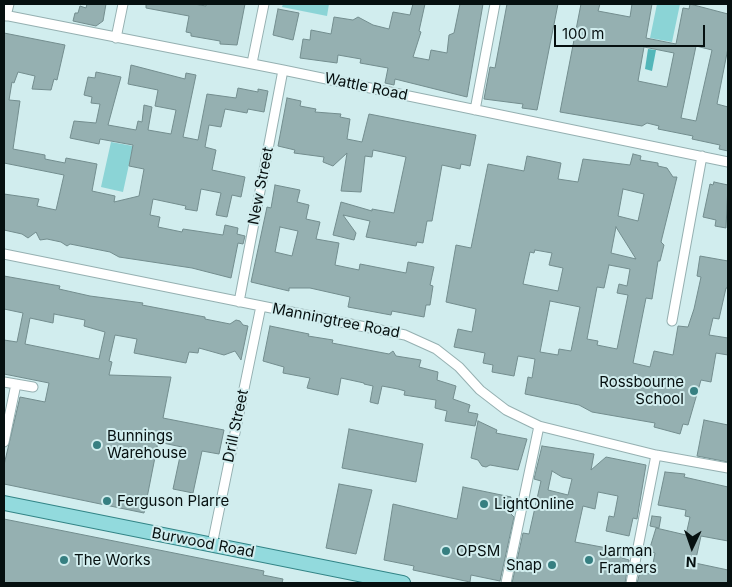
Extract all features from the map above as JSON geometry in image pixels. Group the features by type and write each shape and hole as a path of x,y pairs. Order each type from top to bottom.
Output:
{"main road":[{"name":"Burwood Road","path":"4,503 212,545 361,579 403,583"}],"street":[{"path":"5,15 8,4"},
{"path":"116,38 123,4"},
{"path":"252,63 264,4"},
{"path":"475,110 496,4"},
{"name":"Wattle Road","path":"5,15 252,63 728,162"},
{"name":"New Street","path":"239,302 283,70"},
{"path":"672,321 702,156"},
{"name":"Manningtree Road","path":"4,254 405,335 436,349 459,367 480,390 506,410 539,426 656,455 728,468"},
{"name":"Drill Street","path":"212,545 261,306"},
{"path":"4,382 32,388"},
{"path":"4,442 16,384"},
{"path":"506,583 539,426"},
{"path":"631,583 656,455"}],"shaded area":[{"path":"283,4 329,4 327,16 282,7"},
{"path":"657,4 680,4 672,42 650,38"},
{"path":"648,49 656,50 652,71 645,69"},
{"path":"111,142 133,146 123,192 101,187"}],"building":[{"path":"87,4 106,4 103,21 96,26 73,21 75,13 78,13 80,6 86,8"},
{"path":"146,4 194,4 206,6 206,4 245,4 237,45 220,44 220,41 191,36 191,33 186,32 189,16 146,8"},
{"path":"413,4 425,4 419,31 421,32 413,57 429,60 431,50 447,53 449,35 454,33 460,4 483,4 467,97 395,79 394,85 385,83 388,68 360,63 361,59 338,55 337,63 300,58 303,39 310,40 311,30 331,34 334,17 353,20 358,17 373,25 389,29 393,12 410,15"},
{"path":"507,4 558,4 537,110 522,108 523,104 484,99 490,67 495,68"},
{"path":"581,4 600,4 598,11 630,17 632,4 652,4 646,38 676,44 683,8 689,9 690,4 728,14 728,48 717,104 728,107 728,151 719,149 720,145 692,139 693,136 658,129 659,126 647,123 642,126 560,112","holes":["696,46 712,50 696,121 681,118","644,47 674,53 667,87 638,81"]},
{"path":"278,9 299,13 293,40 273,35"},
{"path":"4,33 65,45 57,80 54,79 51,90 32,89 35,76 18,72 14,83 12,82 9,100 20,101 13,149 45,155 45,159 65,163 66,158 97,164 92,191 115,196 114,202 139,196 144,169 129,166 133,145 100,139 99,144 70,138 74,121 96,123 100,104 91,103 92,97 84,95 88,77 95,78 96,72 121,77 108,125 136,130 138,121 142,122 144,105 152,107 148,130 171,134 176,110 155,106 158,90 128,84 131,65 185,79 186,73 196,75 183,137 198,140 207,94 236,98 238,88 258,92 258,89 268,91 264,112 248,109 247,113 225,109 221,127 209,125 205,147 216,150 212,170 245,177 241,197 232,195 227,217 216,215 221,193 201,189 197,211 185,209 186,206 153,199 150,215 160,217 158,227 182,232 183,229 223,235 225,225 238,228 237,234 245,236 243,244 238,243 231,278 192,268 119,257 110,252 70,244 67,246 61,242 47,239 40,240 36,232 28,238 22,234 4,230 4,194 39,199 37,206 56,210 64,175 4,163"},
{"path":"287,98 301,101 300,106 316,109 315,112 341,114 340,117 350,119 347,139 362,142 369,114 476,135 470,166 461,164 460,169 442,165 432,221 427,221 423,243 417,242 416,246 366,237 370,221 343,215 356,233 354,240 333,235 341,202 372,211 372,209 394,213 406,157 373,150 372,157 365,156 361,192 341,191 347,153 333,166 323,162 324,157 294,153 295,150 278,146"},
{"path":"633,154 641,156 640,160 658,163 658,166 667,168 673,177 677,177 661,242 664,245 660,261 658,261 652,299 646,298 633,363 650,367 654,351 673,355 678,326 688,327 694,309 701,277 697,276 700,256 728,261 728,288 726,288 719,319 713,318 709,335 728,338 728,355 716,353 711,382 701,380 688,425 683,424 680,434 654,427 655,423 592,412 579,405 525,394 528,377 532,378 535,359 518,356 514,376 492,372 493,365 483,363 485,353 454,347 458,329 472,332 476,309 446,302 456,245 471,248 488,164 524,171 527,156 561,163 558,179 578,182 583,159 630,165","holes":["623,189 644,194 638,221 618,216","616,227 636,259 611,253","535,250 552,253 549,265 563,268 558,291 523,284 530,252 534,253","609,265 630,269 627,286 619,284 617,293 628,295 617,349 597,345 598,341 587,339 597,287 604,288","550,301 580,307 571,351 559,349 558,355 540,352"]},
{"path":"714,182 728,185 726,228 715,226 716,220 703,217 710,184 713,185"},
{"path":"275,185 300,190 297,202 309,205 306,219 320,222 316,239 339,243 335,265 359,270 360,264 406,273 408,262 434,267 430,285 433,286 430,305 426,305 424,317 392,311 391,315 348,307 350,297 310,288 289,288 289,291 251,282 267,207 271,208","holes":["280,227 298,231 292,256 275,252"]},
{"path":"4,276 60,286 59,289 90,296 143,303 142,305 205,317 205,319 230,324 236,320 248,326 241,360 235,351 224,355 199,348 198,353 189,352 186,363 134,353 137,339 115,335 109,361 112,362 109,375 171,377 163,418 224,430 219,454 202,451 193,493 173,489 182,447 158,442 144,513 4,484 4,465 20,397 45,402 49,383 4,374 4,340 17,342 23,313 4,309","holes":["54,314 85,320 84,326 105,332 99,359 25,344 30,318 53,323"]},
{"path":"270,326 309,334 308,336 333,340 332,343 389,354 393,351 396,356 421,360 419,367 438,372 437,380 456,386 453,399 470,405 468,412 478,414 475,426 445,421 447,411 435,408 436,400 404,395 405,391 398,389 382,386 378,404 370,402 373,386 364,383 341,378 338,395 307,388 310,378 283,373 284,367 263,361"},
{"path":"704,420 728,425 728,462 697,456"},
{"path":"478,421 497,430 496,433 527,439 518,470 490,465 482,466 478,460 471,458"},
{"path":"349,429 423,444 416,482 342,468"},
{"path":"542,446 594,454 591,470 606,457 646,465 637,519 633,518 629,536 606,531 609,516 614,517 618,496 598,492 595,509 583,506 575,542 623,551 622,558 629,560 625,583 512,583 523,533 529,534 541,481 534,479","holes":["552,471 562,477 572,479 568,495 548,490"]},
{"path":"665,472 685,474 684,477 728,487 728,541 701,536 695,563 728,570 728,583 637,583 640,572 651,574 655,553 649,551 656,528 686,535 690,517 685,516 686,510 658,505"},
{"path":"339,484 372,490 356,554 326,548"},
{"path":"463,487 511,497 508,511 514,517 500,581 471,575 470,582 413,570 414,566 384,560 393,504 457,519"},
{"path":"652,516 661,517 659,528 650,526"},
{"path":"4,519 264,571 263,575 283,579 282,583 4,583"}],"place":[{"name":"Rossbourne School","path":"694,391"},
{"name":"Bunnings Warehouse","path":"97,445"},
{"name":"Ferguson Plarre","path":"107,501"},
{"name":"LightOnline","path":"484,504"},
{"name":"OPSM","path":"446,551"},
{"name":"The Works","path":"64,560"},
{"name":"Jarman Framers","path":"589,560"},
{"name":"Snap","path":"552,565"}]}
